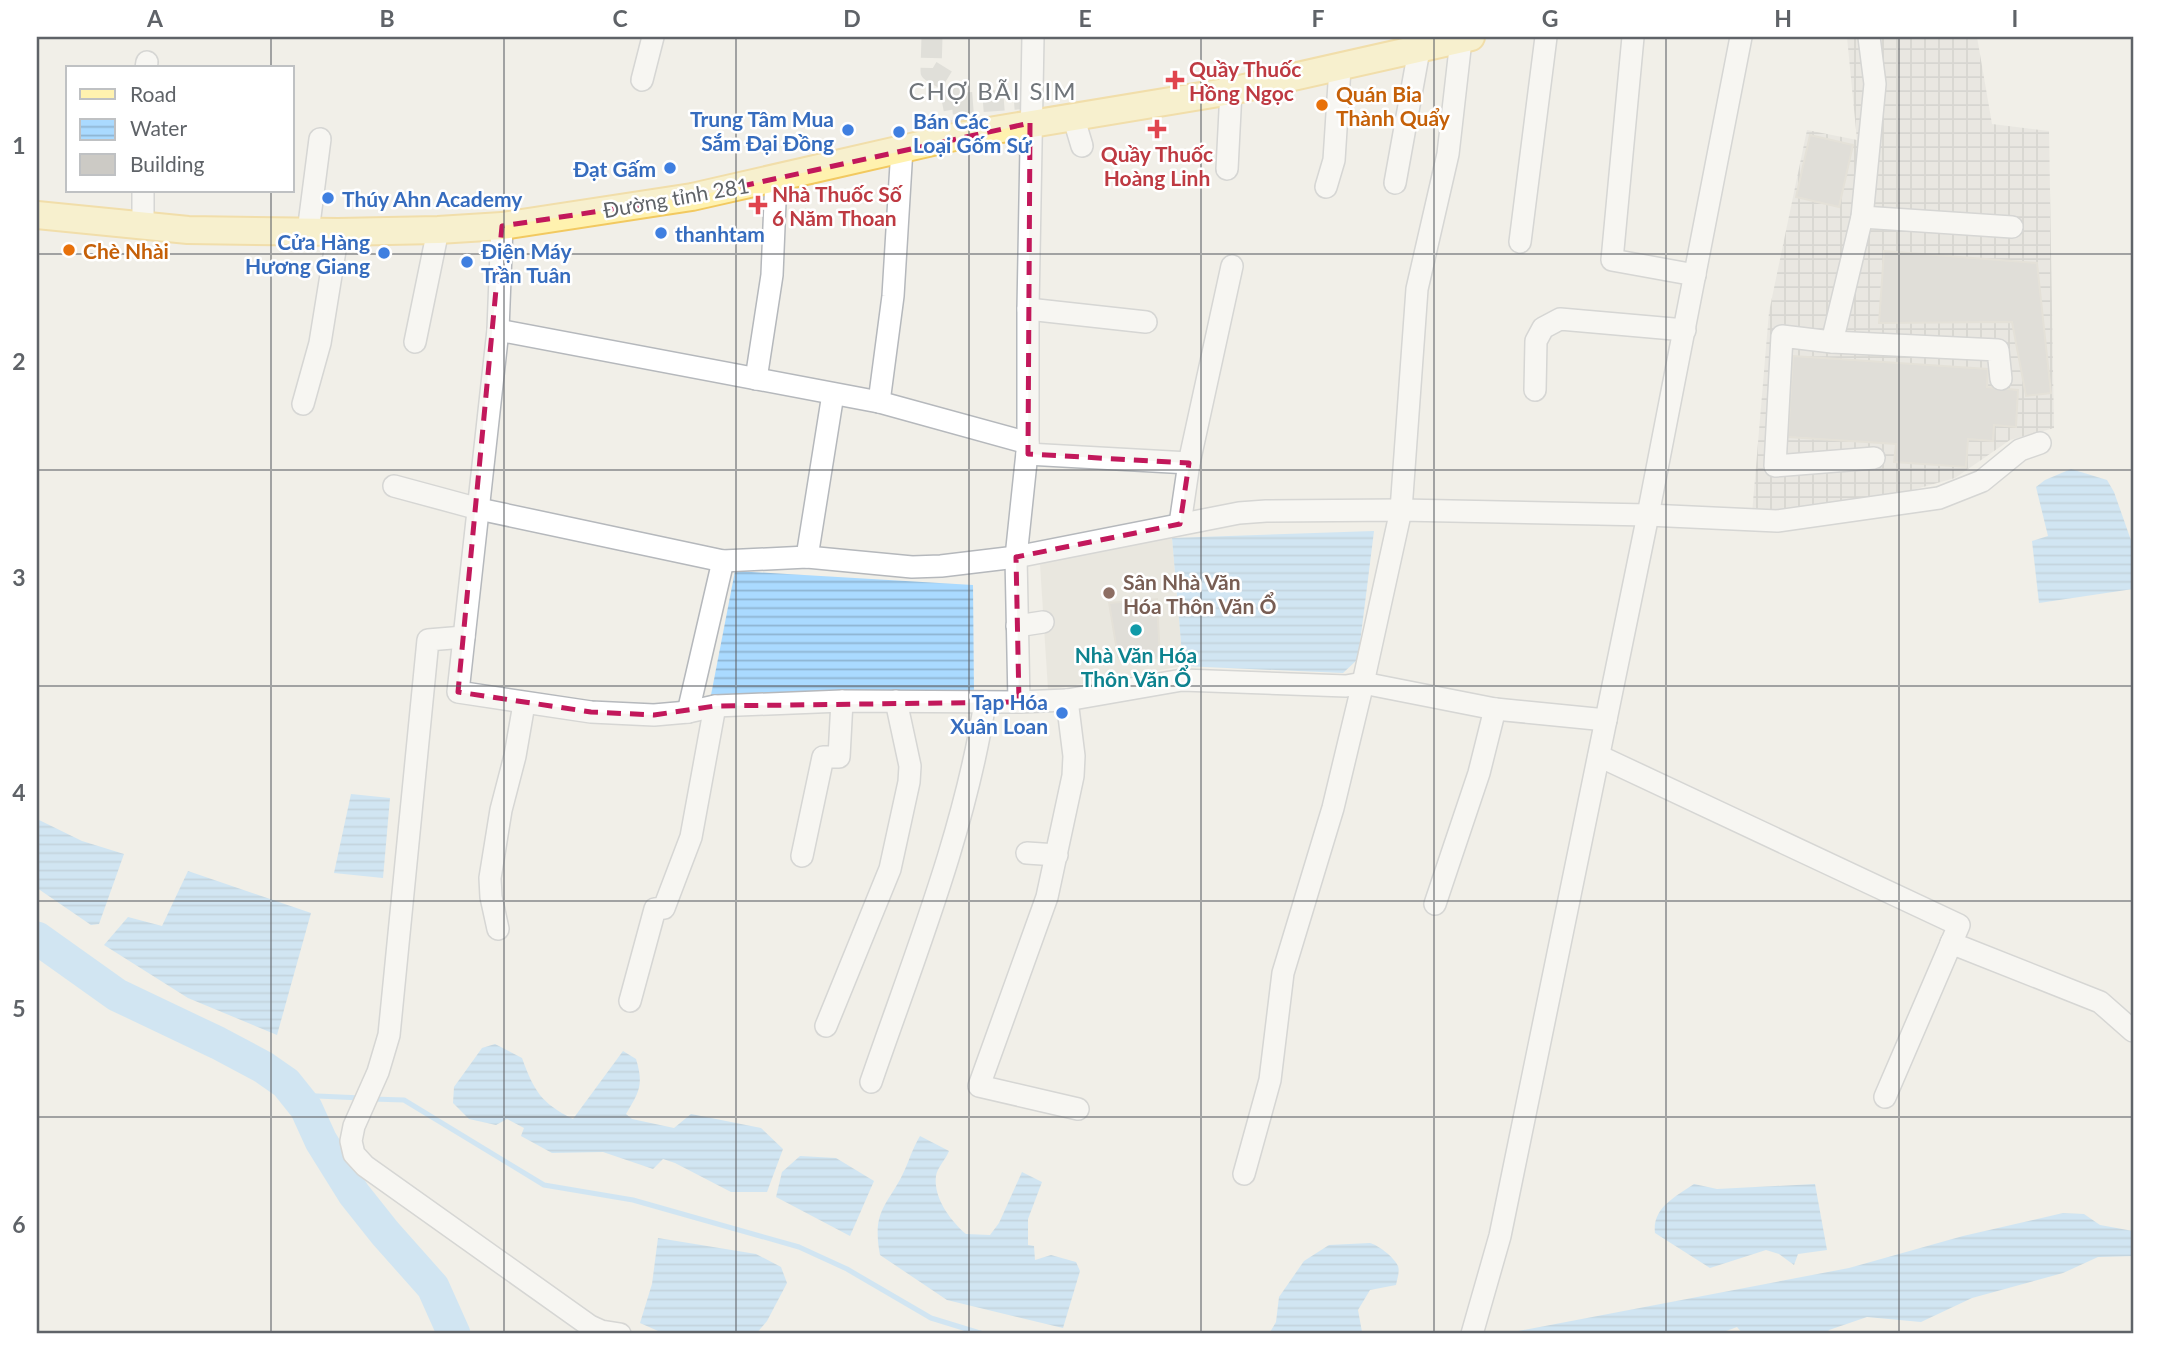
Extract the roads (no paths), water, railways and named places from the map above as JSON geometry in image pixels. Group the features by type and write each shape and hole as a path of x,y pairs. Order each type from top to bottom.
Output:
{"main road":[{"name":"Đường tỉnh 281","path":"37,215 188,230 338,232 502,226 692,197 902,148 1073,116 1231,91 1466,38"}],"street":[{"path":"642,80 653,37"},
{"path":"1019,702 1016,556 1028,448 1033,37"},
{"path":"1520,242 1546,37"},
{"path":"1633,37 1612,260 1695,275"},
{"path":"1472,1334 1500,1236 1648,515 1741,37"},
{"path":"1832,342 1862,217 1875,84 1869,37"},
{"path":"1244,1174 1270,1080 1283,973 1333,808 1401,510 1417,289 1448,155 1466,38"},
{"path":"1395,183 1419,50"},
{"path":"1326,187 1334,160 1340,68"},
{"path":"1227,169 1231,91"},
{"path":"1073,116 1082,146"},
{"path":"308,232 320,139"},
{"path":"879,402 893,296 902,148"},
{"path":"756,379 772,275 776,178"},
{"path":"143,225 144,192"},
{"path":"1862,217 2012,227"},
{"path":"502,226 498,330 458,692 524,704 604,713 654,715 688,712 715,705 842,701 1067,700 1182,680 1346,686 1363,683 1495,709 1606,720"},
{"path":"415,342 438,230"},
{"path":"303,404 320,344 338,232"},
{"path":"1180,524 1189,463 1232,266"},
{"path":"1028,309 1146,323"},
{"path":"1535,390 1536,341 1543,328 1560,319 1685,330"},
{"path":"498,330 879,402 1028,448 1189,463"},
{"path":"1874,458 1775,466 1782,336 1832,342 1998,350 2001,379"},
{"path":"807,557 833,394"},
{"path":"394,486 479,509 723,561 807,557 912,567 1016,556 1180,524 1266,511 1401,510 1648,515 1777,521 1939,498 1982,481 2020,450 2040,443"},
{"path":"688,712 723,561"},
{"path":"1017,626 1043,622"},
{"path":"464,637 428,640 388,1035 382,1062 354,1126 351,1141 355,1154 365,1166 590,1326 620,1334"},
{"path":"1067,700 1074,756 1073,776 1057,855 1047,897 979,1086 1078,1109"},
{"path":"802,856 823,757 839,757 842,701"},
{"path":"826,1026 883,890 896,844 910,766 896,701"},
{"path":"872,1082 947,863 977,755 985,702"},
{"path":"498,929 490,878 501,810 516,756 524,704"},
{"path":"630,1001 655,909 664,908 686,853 715,705"},
{"path":"1435,904 1479,773 1495,709"},
{"path":"1599,756 1959,925 1885,1097"},
{"path":"1027,853 1057,855"},
{"path":"1951,943 2100,1002 2133,1031"}],"water":[{"path":"2071,469 2107,480 2114,492 2133,546 2133,589 2039,603 2032,541 2048,536 2036,487 2045,480"},
{"path":"1374,531 1358,659 1343,673 1183,666 1172,538"},
{"path":"735,571 973,585 974,693 711,695"},
{"path":"351,794 390,798 383,878 334,873"},
{"path":"37,819 82,841 124,854 99,924 91,925 37,888"},
{"path":"188,871 311,913 277,1035 188,998 104,945 128,917 162,926"},
{"path":"495,1044 522,1058 540,1095 573,1119 623,1051 636,1059 640,1075 637,1094 626,1114 632,1119 674,1128 691,1114 761,1128 783,1149 767,1192 731,1192 663,1159 653,1169 603,1152 552,1153 521,1136 524,1128 507,1119 496,1125 469,1119 453,1103 454,1087 482,1048"},
{"path":"920,1136 949,1151 937,1173 937,1193 949,1216 966,1234 990,1235 999,1223 1022,1172 1042,1182 1028,1219 1028,1245 1034,1246 1035,1260 1051,1255 1076,1262 1080,1271 1063,1328 947,1300 880,1255 880,1216"},
{"path":"800,1156 836,1158 874,1181 850,1236 776,1197 782,1172"},
{"path":"1694,1184 1717,1189 1815,1184 1827,1250 1798,1254 1794,1265 1779,1254 1766,1250 1710,1268 1655,1233 1655,1224 1661,1210"},
{"path":"2063,1213 2084,1214 2100,1225 2133,1231 2133,1256 2098,1257 2063,1273 1972,1298 1921,1322 1867,1317 1829,1330 1826,1334 1743,1334 1737,1327 1718,1334 1503,1334 1849,1268 1963,1236"},
{"path":"658,1238 756,1254 781,1267 787,1283 767,1321 756,1334 665,1334 640,1323 652,1284"},
{"path":"1370,1243 1389,1255 1399,1271 1396,1285 1370,1290 1358,1310 1362,1332 1369,1334 1269,1334 1276,1322 1279,1297 1304,1261 1329,1245"}],"waterway":[{"path":"37,938 117,995 218,1043 263,1067 286,1083 306,1108 321,1141 354,1194 433,1287 454,1334"},
{"path":"295,1095 362,1098"},
{"path":"372,1099 404,1100 544,1185 633,1200 799,1247 847,1269 931,1318 983,1334"}],"tunnel":[{"path":"932,37 931,71 949,82 959,136"},
{"path":"952,104 1030,98"}],"place":[{"name":"Quầy Thuốc Hồng Ngọc","path":"1175,80"},
{"name":"Quán Bia Thành Quẩy","path":"1322,105"},
{"name":"Quầy Thuốc Hoàng Linh","path":"1157,129"},
{"name":"Trung Tâm Mua Sắm Đại Đồng","path":"848,130"},
{"name":"Bán Các Loại Gốm Sứ","path":"899,132"},
{"name":"Đạt Gấm","path":"670,168"},
{"name":"Thúy Ahn Academy","path":"328,198"},
{"name":"Nhà Thuốc Số 6 Năm Thoan","path":"758,205"},
{"name":"thanhtam","path":"661,233"},
{"name":"Chè Nhài","path":"69,250"},
{"name":"Cửa Hàng Hương Giang","path":"384,253"},
{"name":"Điện Máy Trần Tuân","path":"467,262"},
{"name":"Sân Nhà Văn Hóa Thôn Văn Ổ","path":"1109,593"},
{"name":"Nhà Văn Hóa Thôn Văn Ổ","path":"1136,630"},
{"name":"Tạp Hóa Xuân Loan","path":"1062,713"}],"district":[{"name":"CHỢ BÃI SIM","path":"993,90"}]}
